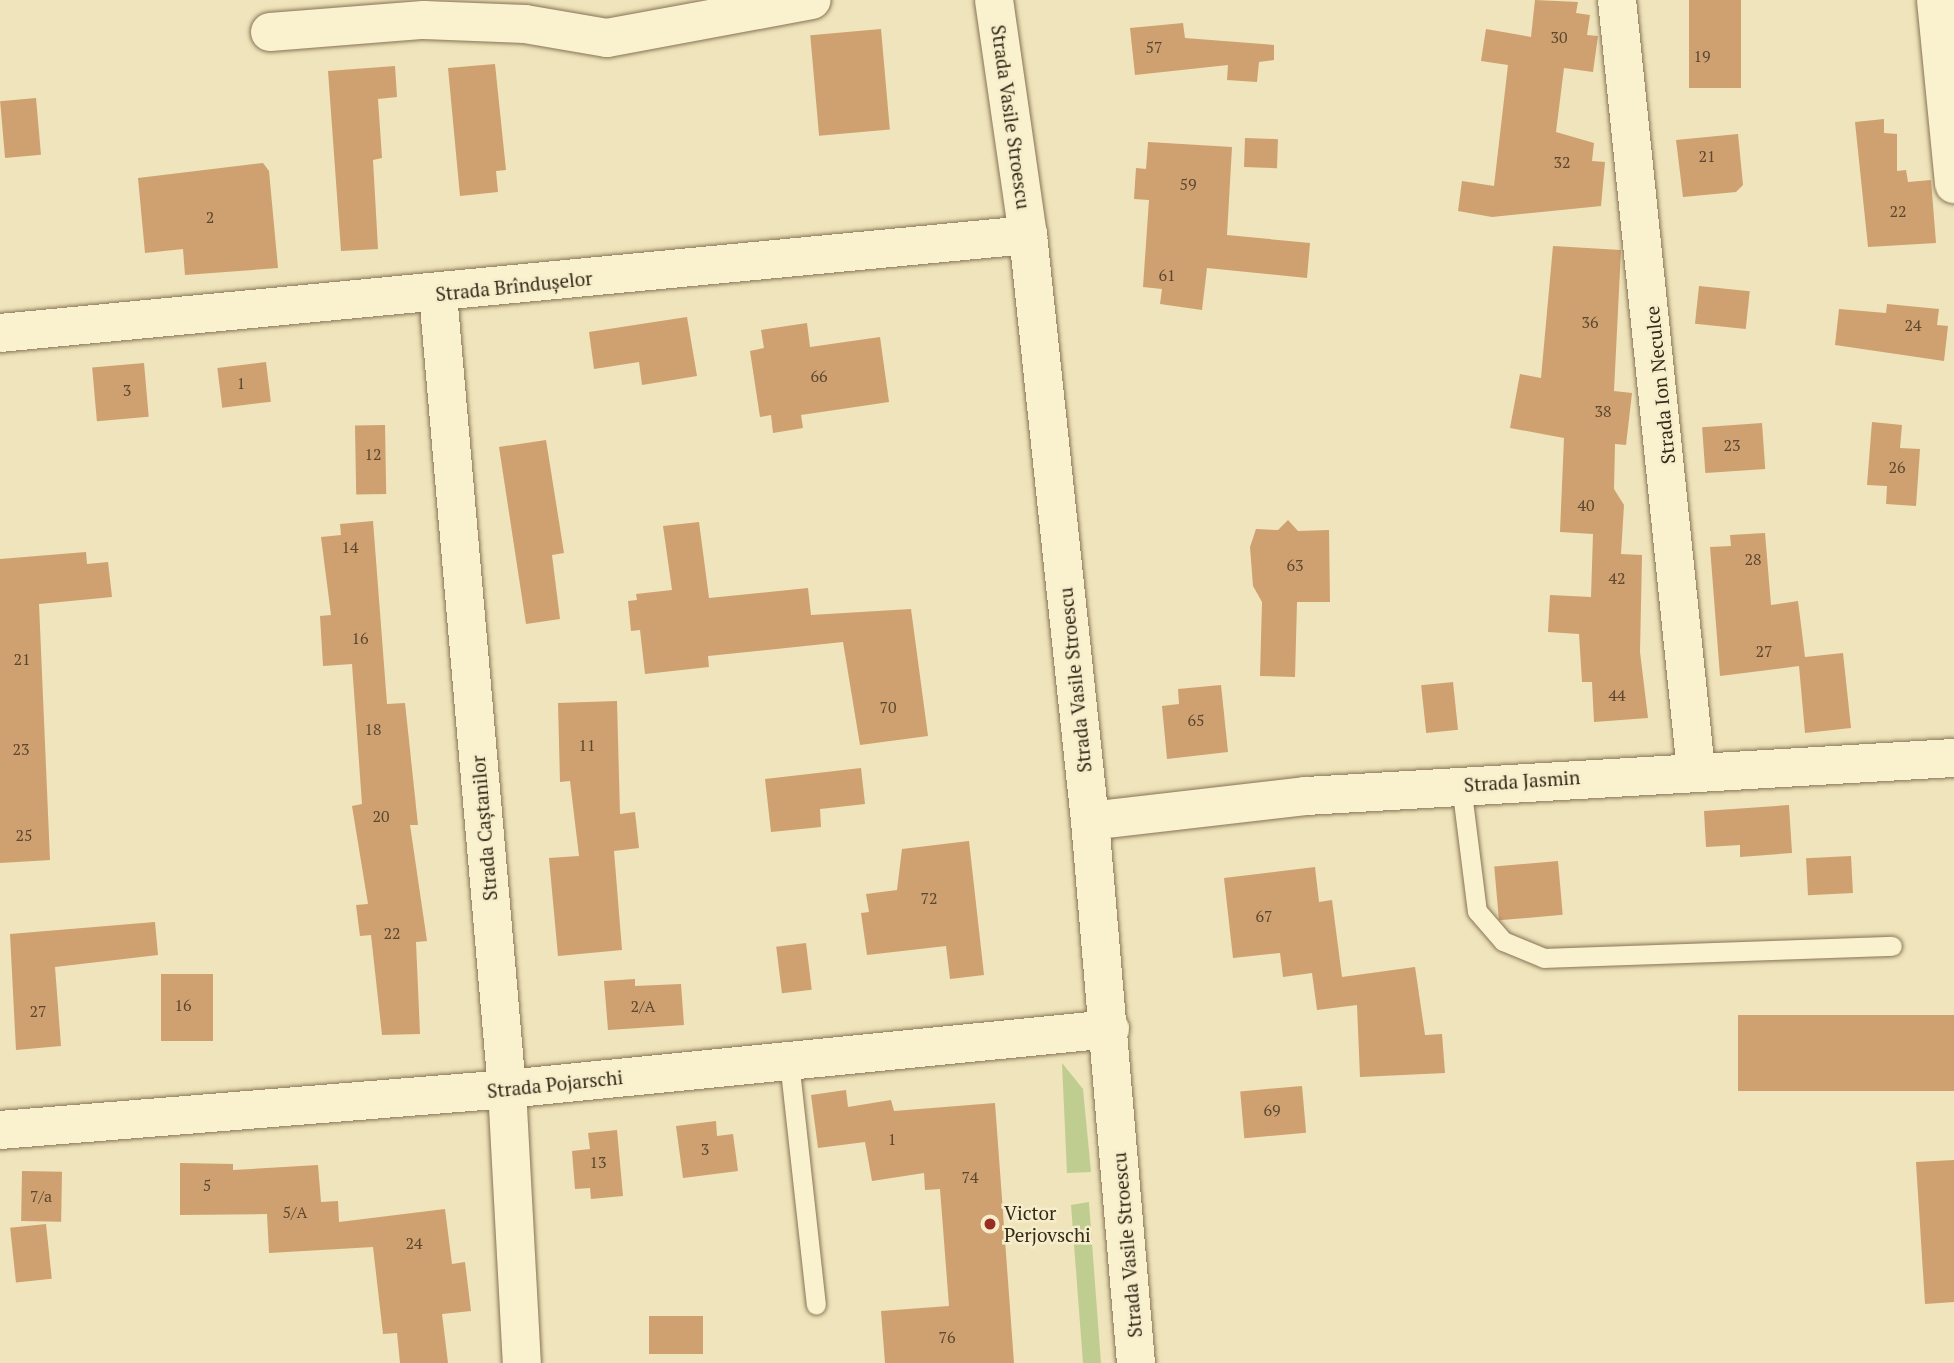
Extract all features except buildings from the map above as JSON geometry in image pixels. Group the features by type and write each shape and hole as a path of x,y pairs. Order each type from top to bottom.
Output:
{"street":[{"path":"270,32 424,20 525,24 607,38 813,0"},
{"name":"Strada Vasile Stroescu","path":"994,0 1028,235 1090,821 1110,1029 1136,1363"},
{"name":"Strada Ion Neculce","path":"1617,0 1696,771"},
{"path":"1936,0 1954,184"},
{"name":"Strada Brîndușelor","path":"0,332 438,294 1028,235"},
{"name":"Strada Caștanilor","path":"438,294 507,1089 523,1363"},
{"name":"Strada Jasmin","path":"1090,821 1461,785 1954,758"},
{"name":"Strada Pojarschi","path":"0,1130 507,1089 1110,1029"}],"lane":[{"path":"1461,785 1477,911 1503,942 1544,958 1892,946"},
{"path":"789,1061 816,1305"}],"green space":[{"path":"1062,1063 1083,1089 1091,1172 1067,1173"},
{"path":"1089,1202 1101,1363 1083,1363 1071,1205"}],"place":[{"name":"Victor Perjovschi","path":"990,1224"}]}
